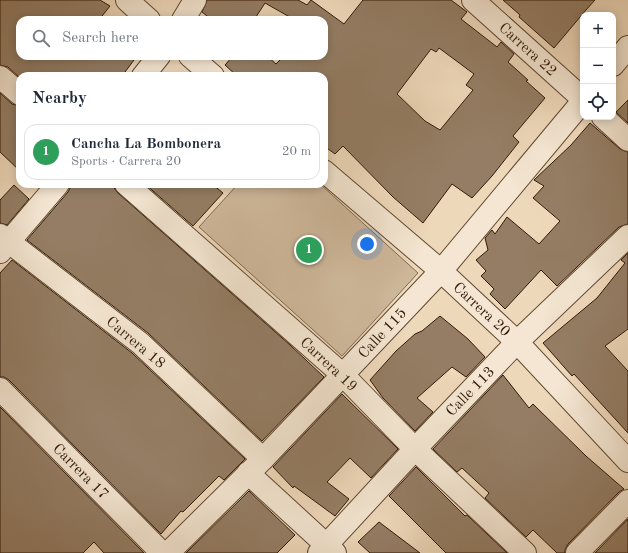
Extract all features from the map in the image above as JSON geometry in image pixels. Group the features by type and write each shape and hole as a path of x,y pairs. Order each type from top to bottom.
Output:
{"street":[{"path":"127,0 145,16"},
{"path":"185,16 195,0"},
{"name":"Carrera 22","path":"473,0 580,97"},
{"path":"616,61 628,46"},
{"path":"146,72 156,60"},
{"path":"195,60 208,72"},
{"path":"0,77 16,91"},
{"name":"Calle 115","path":"168,553 256,466 441,270 580,104"},
{"path":"606,120 628,140"},
{"name":"Carrera 20","path":"328,173 441,270 517,342 628,461"},
{"path":"3,243 54,188"},
{"name":"Carrera 19","path":"131,188 343,375 415,449 525,553"},
{"name":"Calle 113","path":"327,550 415,449 517,342 628,236"},
{"name":"Carrera 18","path":"3,243 140,343 256,466 327,550"},
{"name":"Carrera 17","path":"0,389 162,553"},
{"path":"577,553 628,501"}],"shaded area":[{"path":"234,188 324,188 418,273 342,356 199,227"}],"building":[{"path":"0,0 100,0 110,6 102,16 16,16 16,60 134,60 125,72 16,72 16,74 8,67 0,65"},
{"path":"207,0 298,0 307,5 311,0 344,24 363,0 451,0 467,12 461,19 497,47 501,42 514,54 508,62 545,98 513,136 519,142 472,198 452,184 423,223 393,197 343,146 335,154 328,149 328,72 233,72 225,65 229,60 272,60 276,64 280,60 328,60 328,16 288,16 265,3 257,16 207,16 202,12","holes":["439,48 474,74 466,85 473,90 440,130 425,121 397,94 431,49 436,52"]},
{"path":"503,0 595,0 584,12 580,12 580,17 554,48 519,17 520,15"},
{"path":"0,93 12,104 16,105 16,167 0,152"},
{"path":"628,100 628,123 616,112"},
{"path":"590,123 620,149 628,152 628,224 619,227 557,286 541,270 505,309 490,294 494,289 481,276 486,271 476,260 488,250 485,238 492,230 495,234 507,217 539,244 560,221 533,198 544,186 534,180 571,145"},
{"path":"14,185 29,199 7,225 0,223 0,200"},
{"path":"70,188 114,188 324,377 262,441 148,333 27,240"},
{"path":"150,188 217,188 223,193 193,226"},
{"path":"628,253 628,329 605,346 628,371 628,433 574,374 572,376 543,343 597,298 625,263 621,260"},
{"path":"12,260 132,353 245,459 224,480 219,476 183,512 181,511 161,534 9,380 4,377 0,377 0,273"},
{"path":"440,316 468,339 485,357 466,377 452,367 417,398 433,412 415,431 383,398 370,380 396,351 415,334 422,331"},
{"path":"503,375 529,408 533,404 586,456 624,489 619,492 568,544 565,553 557,553 533,530 526,537 485,498 489,493 462,468 457,472 433,449"},
{"path":"342,394 398,449 371,478 350,458 327,482 349,499 335,516 294,486 293,488 273,467"},
{"path":"0,407 144,553 104,553 94,542 83,553 0,553"},
{"path":"416,467 465,516 467,515 507,553 446,553 389,496"},
{"path":"249,491 295,535 277,553 186,553"},
{"path":"628,519 628,553 595,553"},
{"path":"379,522 420,553 370,553 358,542"}],"place":[{"name":"Cancha La Bombonera","path":"309,250"}]}
